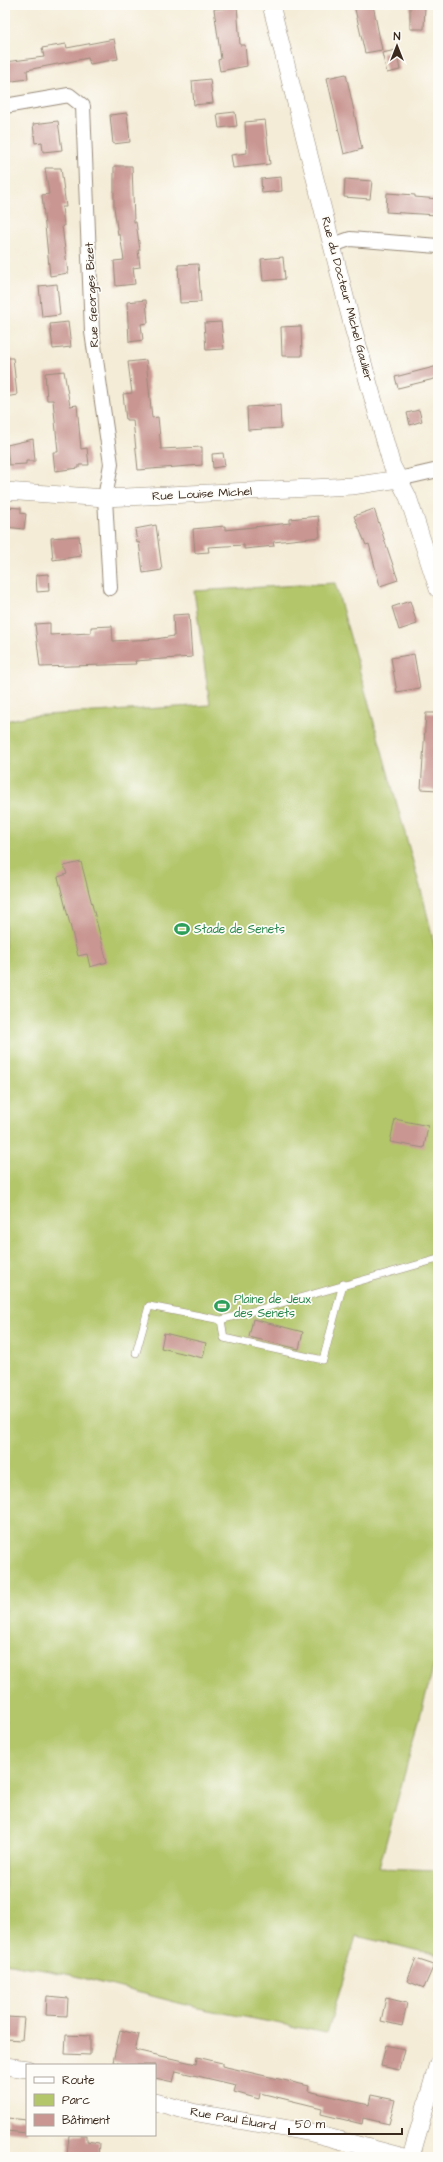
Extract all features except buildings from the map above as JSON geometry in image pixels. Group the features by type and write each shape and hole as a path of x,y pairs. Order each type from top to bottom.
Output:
{"street":[{"name":"Rue du Docteur Michel Gaulier","path":"271,5 352,324 392,466 408,497 438,589"},
{"name":"Rue Georges Bizet","path":"5,106 69,95 83,106 92,332 111,464 105,498 110,588"},
{"path":"333,245 350,239 438,246"},
{"path":"399,480 438,470"},
{"name":"Rue Louise Michel","path":"5,491 105,498 352,486 399,480"},
{"path":"411,2157 438,2063"},
{"path":"5,2066 26,2069"},
{"name":"Rue Paul Éluard","path":"156,2102 192,2112 312,2133 404,2157"}],"lane":[{"path":"136,1353 149,1306 221,1320 343,1284 438,1259"},
{"path":"221,1320 224,1338 323,1360 343,1284"}],"green space":[{"name":"Plaine de Jeux des Senets","path":"335,583 424,901 438,961 438,1650 379,1868 438,1870 438,1955 356,1936 327,2033 198,2008 71,1975 5,1963 5,721 29,716 210,705 194,591"}],"place":[{"name":"Stade de Senets","path":"182,929"},
{"name":"Plaine de Jeux des Senets","path":"222,1306"}]}
